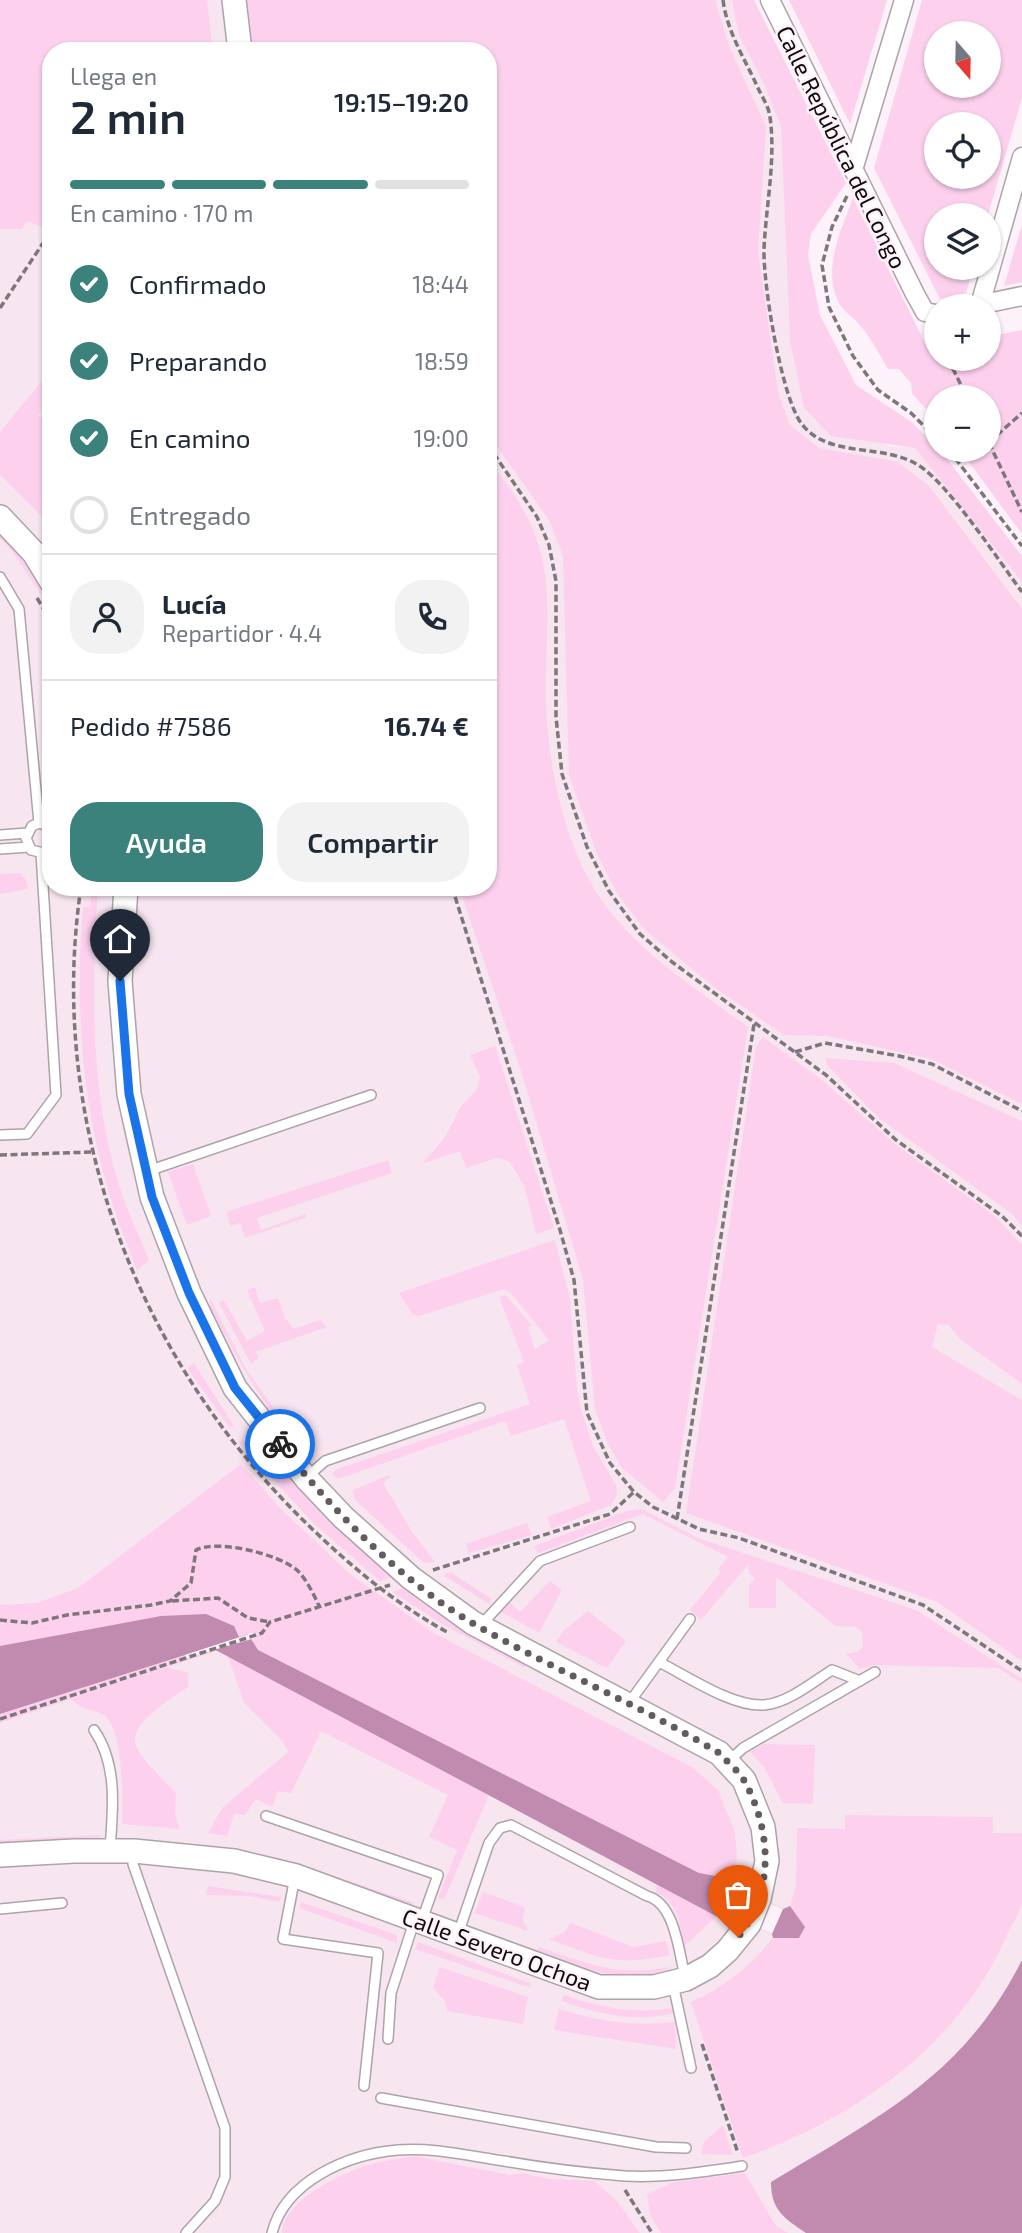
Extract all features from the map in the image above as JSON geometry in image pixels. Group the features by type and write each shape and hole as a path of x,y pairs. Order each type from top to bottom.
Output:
{"street":[{"path":"234,0 239,42"},
{"name":"Calle República del Congo","path":"769,0 924,310"},
{"path":"853,170 904,0"},
{"path":"981,294 1022,157"},
{"path":"1001,301 1022,296"},
{"path":"0,517 34,553 42,566"},
{"name":"Calle Severo Ochoa","path":"0,1855 134,1851 234,1861 296,1875 599,1987 654,1987 679,1981 710,1966 727,1951 749,1924 759,1899 766,1861 763,1828 744,1780 719,1753 480,1627 411,1578 343,1517 306,1478 235,1388 189,1293 152,1197 129,1094 121,994 126,896"}],"lane":[{"path":"0,578 19,609 42,786"},
{"path":"0,835 27,833 42,827"},
{"path":"27,833 29,848"},
{"path":"0,849 42,850"},
{"path":"0,1135 27,1134 56,1095 49,896"},
{"path":"147,1172 371,1095"},
{"path":"306,1478 326,1461 351,1447 480,1408"},
{"path":"480,1627 540,1561 630,1527"},
{"path":"628,1704 690,1619"},
{"path":"659,1662 741,1703 766,1705 785,1699 832,1670 860,1681"},
{"path":"727,1762 743,1748 875,1672"},
{"path":"94,1730 101,1741 113,1780 110,1851"},
{"path":"266,1816 438,1875 391,1993 388,2039"},
{"path":"458,1935 489,1843 500,1828 511,1825 647,1896 658,1899 667,1910 691,2067"},
{"path":"134,1851 133,1864 225,2127 225,2177 215,2201 186,2233"},
{"path":"296,1875 283,1939 378,1953 364,2085"},
{"path":"0,1909 62,1903"},
{"path":"381,2098 656,2147 686,2148"},
{"path":"272,2233 276,2218 288,2199 304,2185 327,2171 372,2154 421,2149 617,2175 660,2176 742,2166"}],"path":[{"path":"723,0 734,41 770,113 772,141 764,252 778,355 787,391 802,424 827,443 888,455 918,465 944,491 1022,592"},
{"path":"853,170 848,193 832,227 822,265 829,307 853,356 878,390 911,413 924,426"},
{"path":"0,308 42,245"},
{"path":"1001,431 1022,412"},
{"path":"497,458 537,517 549,545 556,581 556,717 562,774 587,847 609,891 640,934 754,1023 826,1074 897,1140 1002,1216 1022,1236"},
{"path":"958,462 1022,546"},
{"path":"998,462 1022,512"},
{"path":"80,896 73,937 73,1011 78,1073 92,1152 134,1277 156,1325 220,1426 266,1483 379,1589 451,1635"},
{"path":"455,896 574,1280 587,1413 610,1463 634,1492 677,1520 699,1530 739,1538 923,1605 1022,1671"},
{"path":"677,1520 754,1023"},
{"path":"795,1052 825,1043 932,1064 1022,1111"},
{"path":"0,1154 92,1152"},
{"path":"441,1568 610,1514 634,1492"},
{"path":"170,1601 191,1583 193,1560 197,1550 205,1546 253,1550 285,1562 298,1571 320,1608"},
{"path":"0,1620 32,1623 67,1615 170,1601 218,1598 248,1618 270,1622 372,1590"},
{"path":"0,1719 262,1633 270,1622"},
{"path":"700,2038 742,2166"},
{"path":"617,2175 652,2233"}],"shaded area":[{"path":"0,0 732,0 739,36 764,84 781,127 790,342 804,408 889,446 915,448 1022,582 1022,2233 0,2233"},
{"path":"0,0 207,0 212,42 42,42 42,227 27,221 22,229 0,229"},
{"path":"246,0 715,0 729,46 766,127 758,250 778,392 790,425 819,448 898,462 929,486 1022,609 1022,1104 931,1059 828,1036 784,1035 714,987 645,930 617,893 597,854 569,775 563,556 549,520 497,447 497,42 252,42"},
{"path":"732,0 754,0 846,183 811,234 808,255 820,315 856,385 913,423 924,435 924,459 915,448 831,436 804,408 790,342 781,127 764,84 739,36"},
{"path":"789,0 887,0 850,124"},
{"path":"922,0 1022,0 1022,98 1001,170 1001,112 924,112 924,189 996,189 991,203 924,203 924,267 874,168"},
{"path":"853,198 924,341 924,371 1001,371 1001,334 1022,330 1022,534 969,462 1001,462 1001,385 924,385 924,406 912,394 911,383 899,369 888,369 858,323 839,303 832,274 839,234"},
{"path":"1022,224 1022,282 1004,286"},
{"path":"930,280 970,280 966,293 937,294"},
{"path":"42,381 42,410 38,415 42,418 42,517 0,475 0,432"},
{"path":"926,462 949,462 1022,556 1022,582"},
{"path":"497,471 524,511 535,534 544,565 547,605 547,727 558,795 579,860 604,903 639,943 748,1027 675,1488 663,1502 622,1468 608,1444 595,1409 583,1280 521,1071 462,896 497,896"},
{"path":"0,533 39,580 42,596 13,552 0,538"},
{"path":"20,873 26,880 28,889 0,894 0,874"},
{"path":"91,896 98,896 94,999 102,1112 119,1185 149,1260 137,1270 108,1189 86,1085 80,978 83,907 90,908"},
{"path":"763,1037 822,1080 895,1144 996,1217 1022,1245 1022,1384 960,1339 948,1325 938,1324 932,1347 1022,1400 1022,1661 937,1602 686,1513 756,1047"},
{"path":"495,1046 554,1228 536,1234 525,1188 510,1162 497,1158 466,1168 460,1151 422,1164 444,1139 461,1106 477,1089 480,1077 470,1055"},
{"path":"826,1058 894,1063 1022,1121 1022,1226 1012,1214 879,1118 826,1064"},
{"path":"388,1160 392,1173 257,1218 261,1230 306,1214 307,1217 245,1238 240,1223 230,1226 226,1212"},
{"path":"193,1164 211,1216 187,1225 168,1172"},
{"path":"555,1240 570,1299 577,1389 582,1413 593,1446 616,1485 617,1494 611,1505 551,1529 547,1517 591,1501 564,1419 511,1436 505,1421 338,1479 332,1474 337,1469 530,1404 517,1365 524,1362 499,1297 505,1295 532,1325 528,1328 535,1349 549,1340 510,1292 504,1289 419,1316 412,1314 399,1293"},
{"path":"255,1287 260,1303 278,1298 285,1318 294,1329 320,1320 327,1327 255,1352 259,1358 251,1364 219,1303 224,1300 247,1341 265,1331 247,1290"},
{"path":"210,1298 246,1369 305,1452 302,1453 288,1436 252,1382 210,1307"},
{"path":"194,1363 234,1426 230,1428 187,1368"},
{"path":"259,1435 321,1510 355,1545 392,1577 380,1581 314,1524 239,1442 243,1439 256,1456"},
{"path":"241,1464 281,1509 351,1575 434,1633 692,1767 718,1790 735,1832 737,1859 732,1879 736,1888 725,1913 714,1919 685,1945 673,1907 655,1892 658,1885 489,1795 444,1900 438,1898 457,1850 429,1837 448,1795 321,1731 291,1793 278,1791 272,1807 256,1799 245,1815 234,1814 227,1836 208,1833 222,1808 288,1752 283,1742 244,1703 228,1656 217,1651 167,1667 188,1673 188,1687 153,1712 138,1729 135,1738 136,1746 143,1757 176,1793 175,1815 180,1829 122,1824 119,1750 111,1723 105,1716 79,1706 71,1699 0,1723 0,1605 37,1603 78,1588"},
{"path":"389,1475 391,1478 386,1479 384,1485 413,1533 435,1562 424,1563 354,1499 353,1490"},
{"path":"642,1509 698,1538 916,1610 1022,1679 1022,1683 998,1668 875,1665 860,1669 846,1654 857,1652 863,1647 862,1632 856,1627 835,1626 776,1577 776,1608 749,1608 749,1585 755,1578 749,1573 748,1565 701,1620 690,1610 721,1572 718,1569 728,1557 643,1514 538,1553 534,1546 627,1511"},
{"path":"527,1523 532,1535 469,1553 466,1544"},
{"path":"450,1572 492,1599 489,1604 443,1575"},
{"path":"550,1581 562,1590 539,1633 500,1611 508,1601 520,1612"},
{"path":"403,1588 449,1621 526,1666 525,1668 447,1627 392,1592"},
{"path":"588,1611 626,1641 607,1668 556,1642 563,1631"},
{"path":"206,1614 234,1626 239,1637 248,1634 258,1650 699,1873 732,1879 736,1888 783,1909 790,1906 805,1927 799,1938 773,1938 772,1934 725,1913 716,1916 210,1647 0,1714 0,1646 161,1616"},
{"path":"763,1744 815,1745 813,1804 783,1803 764,1767 750,1752"},
{"path":"845,1815 993,1817 993,1833 1022,1833 1022,1903 985,1976 960,2012 931,2045 898,2074 862,2100 784,2142 743,2158 691,2002 736,1975 773,1938 799,1937 805,1927 790,1906 796,1886 797,1828 845,1829"},
{"path":"103,1835 97,1839 0,1844 0,1840"},
{"path":"209,1845 280,1858 415,1903 409,1905 304,1868"},
{"path":"208,1886 281,1897 280,1902 249,1896 206,1895"},
{"path":"483,1892 525,1907 523,1921 528,1931 474,1913"},
{"path":"301,1902 397,1935 397,1943 299,1908"},
{"path":"571,1923 633,1947 666,1941 670,1955 651,1959 608,1959 549,1939 563,1933"},
{"path":"418,1942 530,1983 531,1988 415,1949"},
{"path":"539,1947 604,1967 634,1970 672,1967 655,1974 621,1976 570,1963 537,1950"},
{"path":"1022,1960 1022,2233 806,2233 785,2218 773,2200 771,2182 882,2114 945,2065 973,2035 999,2000"},
{"path":"440,1967 528,1997 523,2024 447,2011 445,2001 433,1988"},
{"path":"564,1995 617,2009 644,2011 671,2008 674,2013 645,2017 617,2016 561,2001"},
{"path":"559,2009 616,2022 675,2022 676,2049 554,2030"},
{"path":"723,2125 733,2155 701,2154 704,2142"},
{"path":"414,2156 510,2175 521,2173 550,2179 594,2181 617,2201 640,2233 282,2233 285,2222 302,2200 341,2175 383,2161"},
{"path":"745,2173 776,2226 788,2233 661,2233 650,2215 647,2194 674,2182"}],"pier":[{"path":"252,1633 255,1638 186,1658 185,1655"},
{"path":"736,1888 783,1909 772,1934 725,1913"}],"way so far":[{"path":"280,1444 306,1478 343,1517 411,1578 472,1623 719,1753 744,1780 763,1828 765,1844 766,1861 759,1899 749,1924 738,1937"}],"route":[{"path":"120,981 129,1094 152,1197 189,1293 235,1388 280,1444"}]}
